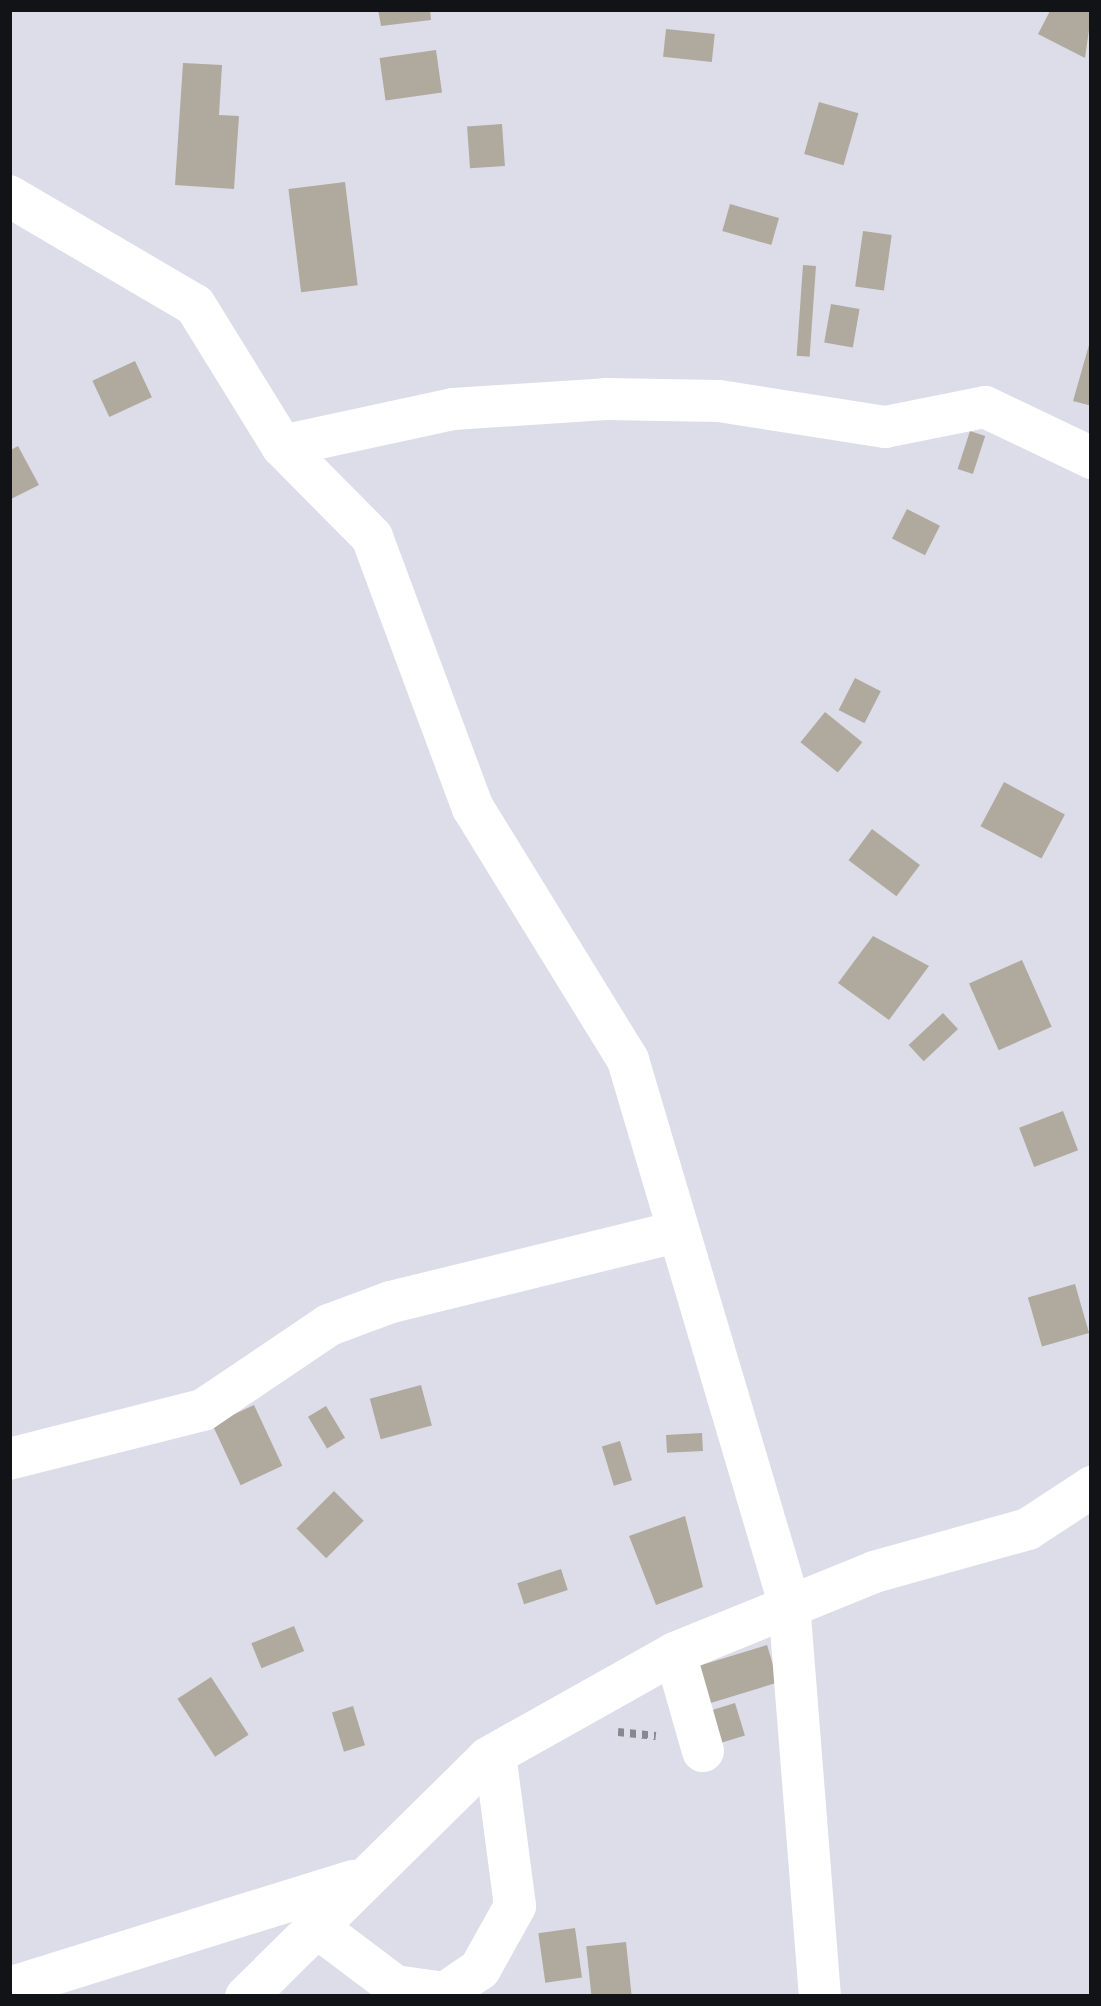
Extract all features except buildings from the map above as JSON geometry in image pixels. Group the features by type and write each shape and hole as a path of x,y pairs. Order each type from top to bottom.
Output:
{"street":[{"path":"9,196 195,305 282,446 373,537 473,808 628,1060 789,1603 820,1997"},
{"path":"282,446 453,409 606,399 719,401 885,427 985,407 1092,458"},
{"path":"9,1459 203,1410 329,1325 391,1302 676,1232"},
{"path":"246,1997 354,1881 495,1754 675,1653 789,1603 1028,1529 1092,1487"},
{"path":"675,1653 703,1751"},
{"path":"314,1925 394,1986 445,1993 480,1969 515,1906 495,1754"},
{"path":"9,1988 354,1881"}]}
